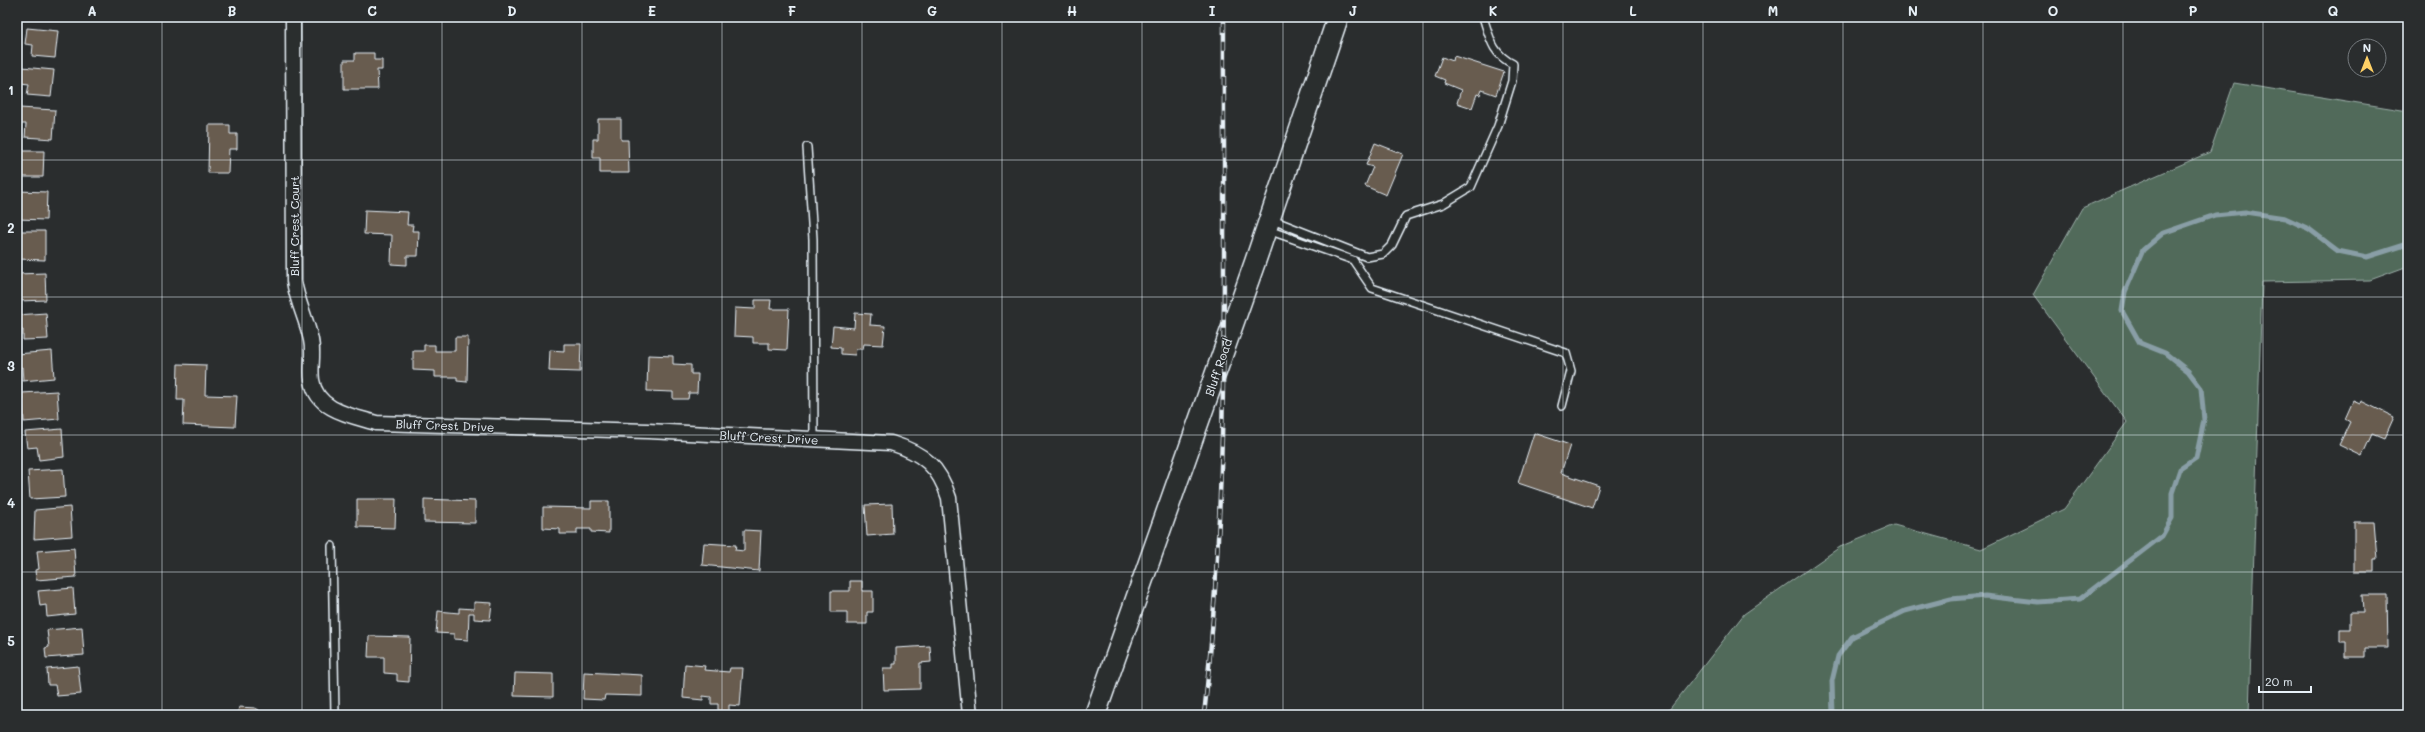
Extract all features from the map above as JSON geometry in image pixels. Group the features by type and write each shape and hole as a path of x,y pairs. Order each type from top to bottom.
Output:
{"main road":[{"name":"Bluff Road","path":"1095,715 1268,224 1338,17"}],"street":[{"name":"Bluff Crest Court","path":"293,17 295,290 311,341 312,380 314,389 325,403 346,415"},
{"name":"Bluff Crest Drive","path":"346,415 376,423 648,431 891,443 915,451 928,462 939,475 950,506 970,715"}],"lane":[{"path":"1268,224 1367,257 1383,254 1392,245 1406,216 1443,204 1471,187 1498,126 1512,81 1513,64 1501,58 1490,40 1483,17"},
{"path":"806,147 813,239 814,440"},
{"path":"1268,224 1353,260 1372,288 1566,353 1571,371 1562,406"},
{"path":"332,546 335,715"}],"green space":[{"path":"2234,83 2408,111 2408,266 2370,280 2262,282 2249,715 1665,715 1744,614 1840,547 1894,525 1981,549 2064,509 2127,422 2033,295 2082,208 2210,152"}],"building":[{"path":"27,28 58,31 55,58 32,56 33,45 25,44"},
{"path":"355,53 374,53 374,60 382,60 382,70 377,70 378,89 344,89 344,60 355,60"},
{"path":"1454,56 1504,72 1496,95 1482,90 1480,95 1477,94 1472,108 1457,103 1461,90 1444,83 1445,80 1435,76 1442,57 1453,61"},
{"path":"22,67 54,70 51,97 27,95 29,84 21,83"},
{"path":"19,108 55,110 53,139 25,137 26,124 17,124"},
{"path":"598,119 621,119 621,140 628,140 629,173 600,173 600,158 593,158 593,139 598,139"},
{"path":"209,125 230,125 230,134 237,134 237,149 229,149 228,173 208,173"},
{"path":"1375,143 1403,154 1386,195 1365,186 1373,167 1366,165"},
{"path":"17,151 44,151 43,177 19,177"},
{"path":"17,191 47,192 46,220 17,219"},
{"path":"365,210 408,212 407,225 413,225 412,231 419,231 418,256 407,256 407,265 391,264 392,235 364,234"},
{"path":"17,231 45,231 45,260 17,259"},
{"path":"45,273 46,300 19,301 17,274"},
{"path":"755,300 771,300 770,309 789,309 787,350 769,349 769,343 753,343 753,337 734,336 735,308 755,309"},
{"path":"46,313 48,339 23,340 23,330 18,330 17,315"},
{"path":"855,313 871,314 870,325 885,326 883,345 864,344 863,349 856,349 855,355 841,354 841,348 831,347 833,326 854,328"},
{"path":"455,337 468,337 467,382 457,381 457,377 435,377 435,371 413,370 413,351 424,351 424,345 435,345 435,351 455,351"},
{"path":"564,344 581,344 580,372 549,371 550,350 564,351"},
{"path":"52,351 54,378 23,381 22,367 18,368 17,354"},
{"path":"648,355 673,356 673,364 691,365 691,374 698,374 697,393 689,393 688,399 673,399 673,392 647,391"},
{"path":"178,364 206,365 205,395 237,396 235,427 183,425 184,400 177,400"},
{"path":"57,391 59,419 24,422 22,393"},
{"path":"2353,401 2360,404 2361,401 2394,417 2384,439 2372,434 2362,456 2339,445 2350,422 2345,419"},
{"path":"62,429 64,457 39,460 37,447 27,448 25,432"},
{"path":"1534,433 1570,445 1561,473 1599,486 1592,508 1518,483"},
{"path":"63,469 65,497 30,499 28,471"},
{"path":"357,499 396,499 395,528 357,527"},
{"path":"424,499 475,501 475,523 424,522"},
{"path":"591,501 609,501 609,533 591,532 591,529 577,529 577,534 560,534 560,529 543,528 543,507 591,508"},
{"path":"892,504 893,534 867,536 865,505"},
{"path":"70,507 72,536 34,539 35,510"},
{"path":"2354,522 2374,522 2377,559 2374,559 2374,572 2354,572"},
{"path":"744,530 761,531 759,571 702,565 704,543 736,545 735,550 744,551"},
{"path":"74,548 76,577 36,580 35,570 39,569 37,551"},
{"path":"850,581 862,581 862,591 873,591 873,612 867,612 867,624 847,624 847,612 831,612 831,591 850,591"},
{"path":"73,588 75,614 47,617 46,605 40,606 38,591"},
{"path":"2362,595 2387,595 2388,648 2365,648 2365,657 2346,657 2346,642 2340,642 2340,629 2350,629 2350,613 2363,613"},
{"path":"474,602 492,603 490,620 474,619 474,613 469,613 468,640 454,639 454,634 436,633 438,611 459,613 459,608 474,609"},
{"path":"82,627 84,655 46,658 45,648 49,647 47,630"},
{"path":"369,636 410,637 409,682 397,681 397,674 384,673 384,657 368,657"},
{"path":"930,646 931,662 920,663 920,689 884,690 883,668 893,668 893,664 896,664 896,648"},
{"path":"685,664 705,666 704,670 729,672 730,668 743,668 740,706 729,705 729,711 718,710 718,704 711,704 711,697 703,696 703,700 683,698"},
{"path":"78,666 81,694 57,696 55,685 48,685 47,669"},
{"path":"584,672 642,675 642,696 605,695 604,700 583,699"},
{"path":"515,673 553,674 553,697 514,696"},
{"path":"239,707 255,708 259,710 258,715 237,715"}],"waterway":[{"path":"1833,715 1832,681 1838,656 1852,637 1905,611 1951,599 1985,596 2038,602 2080,599 2162,536 2172,518 2172,493 2180,469 2196,458 2204,420 2201,388 2188,371 2165,353 2140,343 2122,311 2125,292 2143,250 2163,233 2215,215 2245,212 2285,218 2309,229 2338,251 2367,257 2408,244"}],"railway":[{"path":"1204,715 1218,541 1221,454 1224,279 1224,17"}]}
